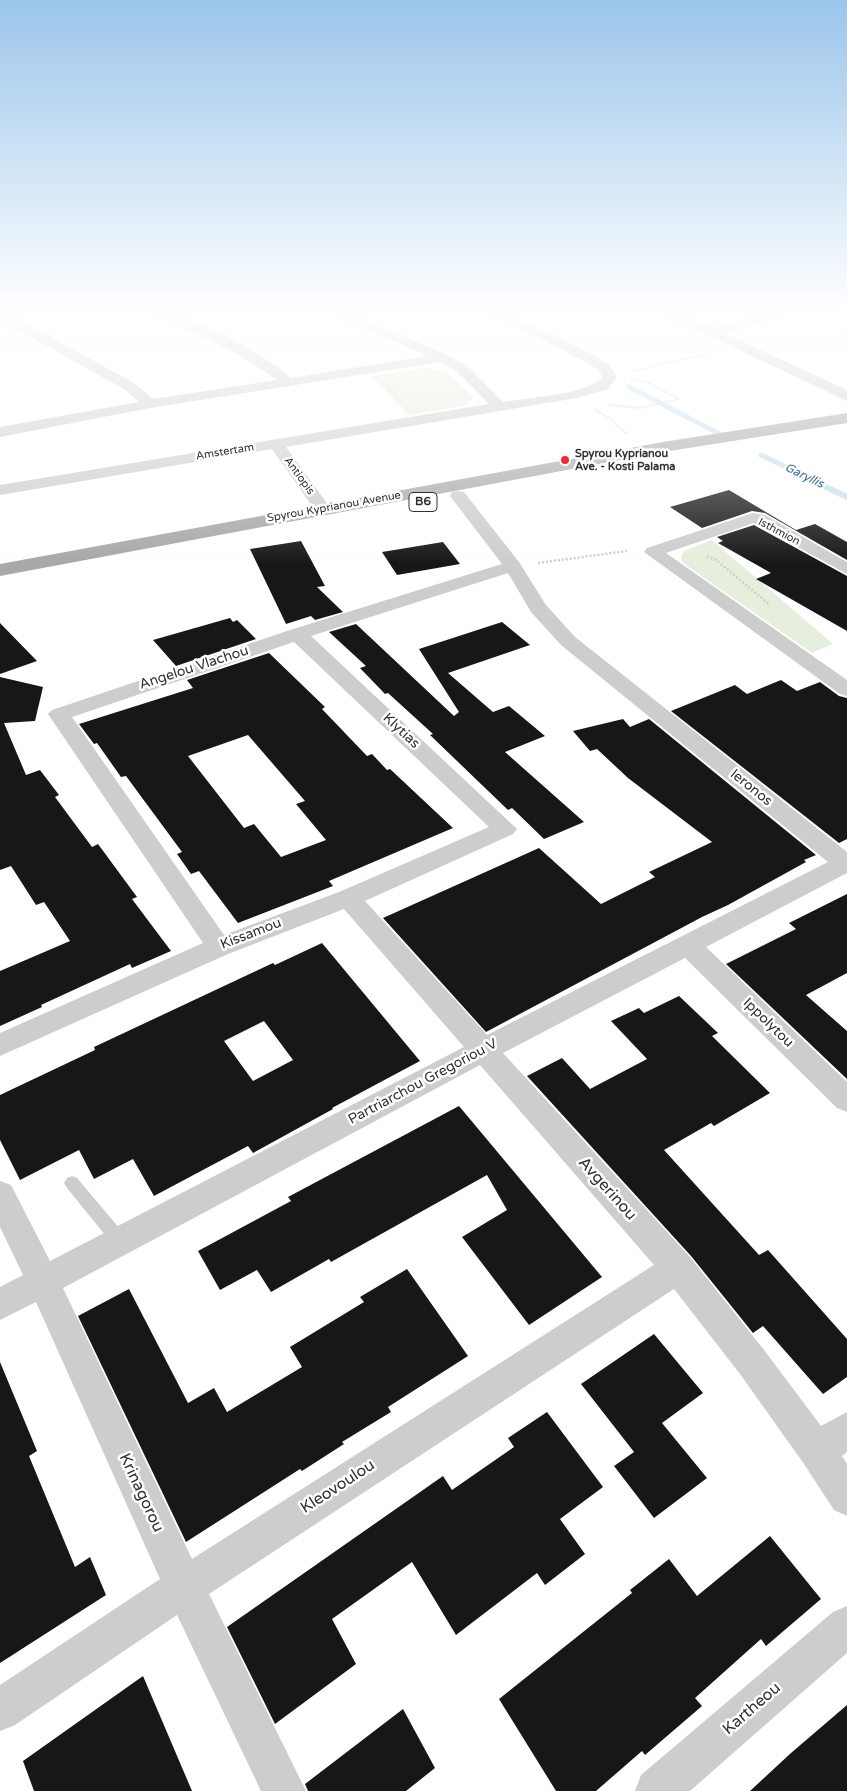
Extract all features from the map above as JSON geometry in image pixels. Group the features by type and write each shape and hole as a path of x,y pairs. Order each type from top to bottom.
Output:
{"main road":[{"name":"Spyrou Kyprianou Avenue","path":"0,570 664,447 847,418"},
{"name":"Spyrou Kyprianou Avenue","path":"0,580 458,496 847,428"}],"street":[{"path":"141,397 150,404"},
{"path":"0,432 197,397"},
{"path":"490,397 499,406"},
{"name":"Amstertam","path":"0,490 562,397"},
{"name":"Antiopis","path":"276,444 323,509"},
{"path":"458,496 513,566"},
{"name":"Isthmion","path":"847,569 759,519 748,519 653,552 847,690"},
{"name":"Angelou Vlachou","path":"218,947 59,714 297,634 513,566"},
{"name":"Ieronos","path":"513,566 538,608 568,641 847,864"},
{"name":"Klytias","path":"297,634 505,829"},
{"name":"Kissamou","path":"0,1045 218,947 348,898 505,829"},
{"name":"Partriarchou Gregoriou V","path":"0,1304 483,1050 847,864"},
{"name":"Avgerinou","path":"348,898 678,1268 817,1450 847,1497"},
{"name":"Ippolytou","path":"689,946 847,1100"},
{"name":"Krinagorou","path":"0,1195 43,1281 184,1587 284,1791"},
{"name":"Kleovoulou","path":"0,1710 184,1587 678,1268"},
{"path":"817,1450 847,1430"},
{"name":"Kartheou","path":"657,1791 847,1626"}],"lane":[{"path":"72,1183 120,1241"}],"path":[{"path":"397,397 419,420"},
{"path":"575,397 609,418 630,436 664,447"},
{"path":"579,397 616,407 642,408 679,399 674,397"},
{"path":"513,566 627,551"}],"green space":[{"path":"391,397 474,398 463,406 408,415"},
{"path":"712,540 833,644 812,653 683,563 681,557 684,551"}],"building":[{"path":"729,490 796,530 815,524 847,542 847,560 765,513 752,511 702,528 670,507"},
{"path":"754,525 847,576 847,631 756,579 771,573 718,543 723,541 717,537"},
{"path":"301,541 325,586 317,587 343,612 315,620 311,616 286,624 250,549"},
{"path":"443,542 460,564 397,575 382,552"},
{"path":"230,618 233,622 237,620 256,639 176,666 153,640"},
{"path":"502,622 530,645 448,673 493,712 509,706 545,736 505,752 584,822 544,839 512,808 508,810 430,735 433,734 388,693 385,694 360,668 366,666 329,632 356,624 454,716 459,712 419,649"},
{"path":"0,623 37,661 0,674"},
{"path":"269,653 325,707 322,709 367,756 372,754 387,770 390,769 453,828 329,881 333,886 238,923 199,871 191,874 177,854 182,852 126,776 121,777 97,743 94,744 79,724 193,688 187,680","holes":["248,735 305,801 296,804 326,840 281,857 254,824 244,828 188,756"]},
{"path":"0,677 43,687 35,721 4,723 26,775 40,770 59,795 55,797 92,847 98,844 137,897 132,899 171,951 132,968 130,964 0,1026 0,971 70,941 44,902 36,905 11,866 0,870"},
{"path":"781,680 797,691 820,682 839,696 847,698 847,839 839,843 671,711 735,685 747,694"},
{"path":"623,719 630,727 649,719 816,855 804,860 806,862 728,905 486,1032 383,918 539,848 601,904 655,877 649,872 712,842 628,778 597,749 590,751 573,731"},
{"path":"847,894 847,973 806,995 847,1031 847,1079 726,964 796,929 789,923"},
{"path":"322,943 420,1061 253,1153 248,1146 154,1196 133,1159 94,1179 79,1150 20,1180 0,1140 0,1095 95,1050 94,1047 273,963 275,965","holes":["264,1021 293,1060 253,1081 224,1041"]},
{"path":"679,996 718,1033 712,1036 770,1093 714,1126 711,1123 664,1150 759,1255 768,1250 847,1339 847,1377 823,1394 763,1326 753,1333 691,1256 527,1076 562,1058 590,1089 647,1059 611,1021 639,1008 644,1013"},
{"path":"459,1106 602,1277 529,1325 462,1237 507,1210 487,1175 331,1262 329,1259 271,1292 257,1270 220,1290 198,1251 291,1201 288,1197"},
{"path":"407,1269 468,1356 388,1407 391,1412 342,1442 344,1444 302,1471 300,1469 186,1542 78,1316 129,1289 188,1403 214,1388 227,1412 302,1367 290,1347 364,1302 360,1297"},
{"path":"654,1334 703,1393 662,1423 707,1478 654,1518 614,1466 634,1452 581,1384"},
{"path":"0,1362 37,1451 29,1456 75,1567 90,1557 106,1595 0,1663"},
{"path":"547,1412 603,1487 560,1519 585,1554 545,1585 537,1573 456,1635 412,1562 332,1619 356,1664 275,1724 227,1627 443,1476 452,1490 514,1447 508,1438"},
{"path":"770,1536 821,1599 766,1646 761,1639 695,1698 702,1706 645,1755 642,1751 596,1791 556,1791 499,1699 632,1593 630,1590 669,1559 697,1596"},
{"path":"143,1676 192,1791 34,1791 23,1761"},
{"path":"847,1705 847,1791 750,1791 791,1753"},
{"path":"403,1709 435,1768 406,1791 308,1791 305,1784"}],"waterway":[{"name":"Garyllis","path":"648,397 720,434"},
{"name":"Garyllis","path":"761,455 819,483"},
{"name":"Garyllis","path":"816,482 847,497"}],"place":[{"name":"Spyrou Kyprianou Ave. - Kosti Palama","path":"565,460"}]}
